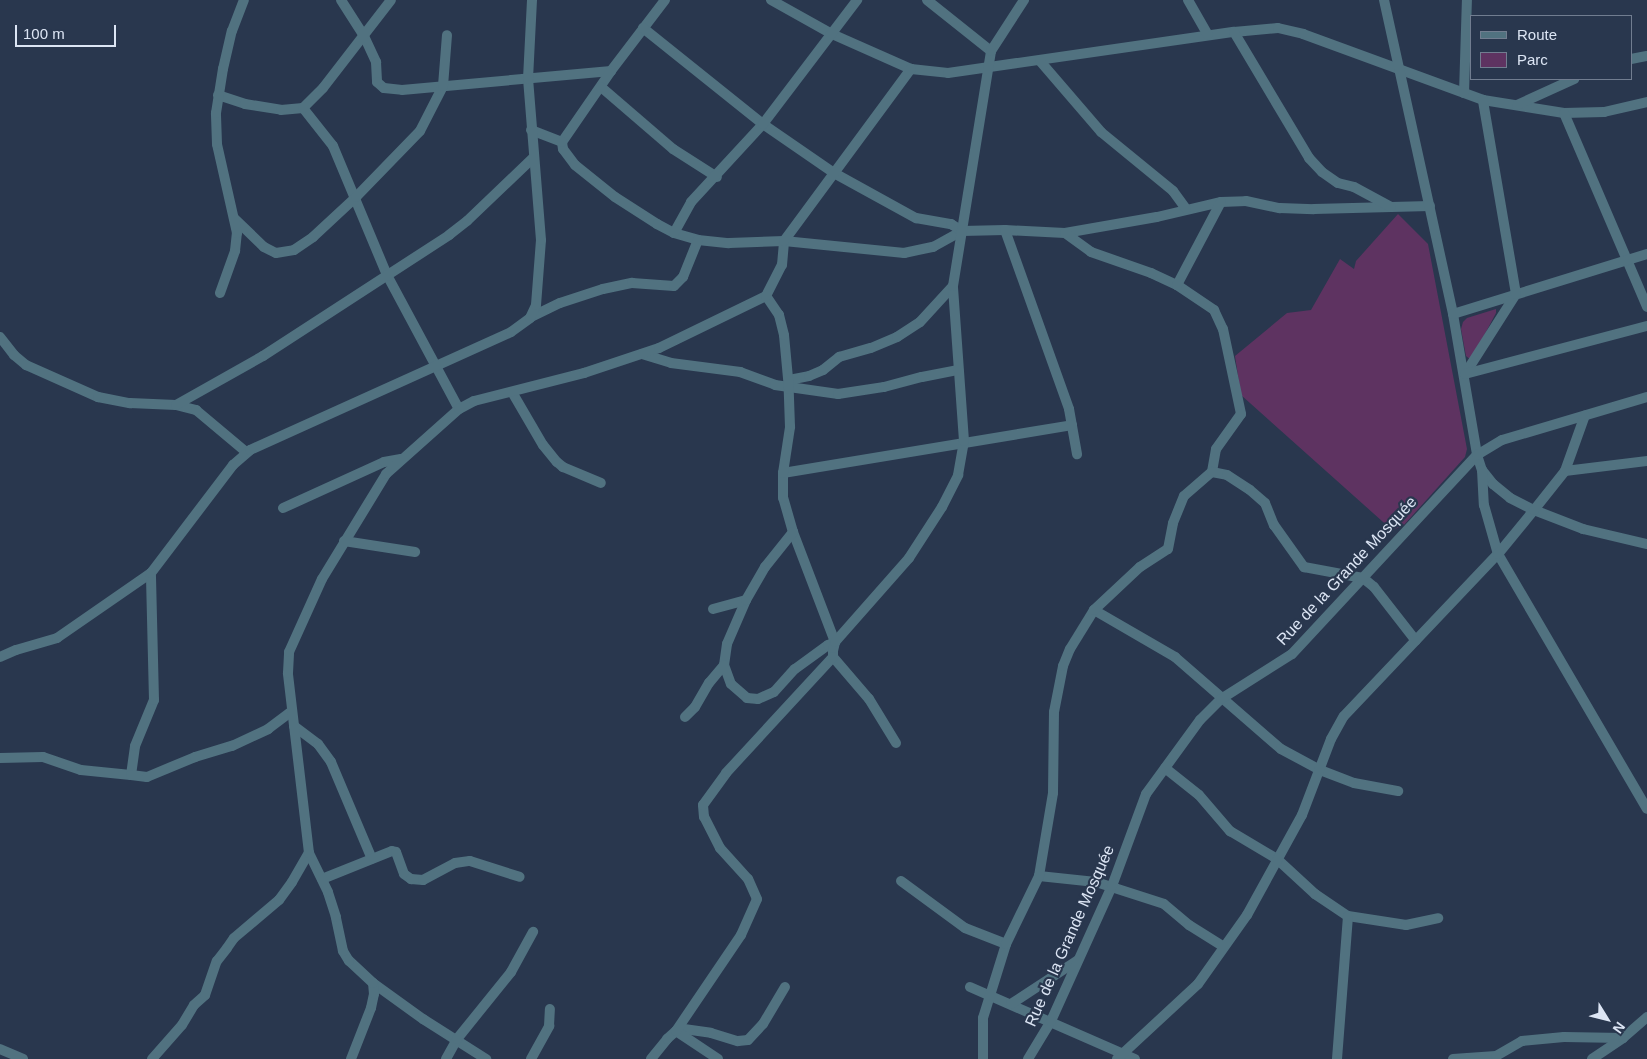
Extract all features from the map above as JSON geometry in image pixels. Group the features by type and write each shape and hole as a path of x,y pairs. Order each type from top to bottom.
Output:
{"street":[{"path":"220,294 235,251 237,232 217,144 218,96 232,31 244,0"},
{"path":"341,0 364,36 376,62 378,82 384,88 402,90 611,71"},
{"path":"218,96 245,104 281,110 303,108 323,88 391,0"},
{"path":"530,318 536,304 542,240 533,158 528,80 532,0"},
{"path":"664,0 611,71 562,142 563,150 575,165 609,192 674,233 698,240 729,243 784,241 904,253 933,247 962,231 1005,230 1065,233 1157,218 1186,209 1221,202 1246,201 1280,208 1314,209 1430,206"},
{"path":"771,0 832,34 911,69 948,73 1234,32 1278,28 1303,34 1483,100 1564,113 1604,112 1647,102"},
{"path":"674,233 691,202 717,177 763,124 857,0"},
{"path":"927,0 991,51"},
{"path":"793,532 765,567 746,600 727,644 724,665 731,684 747,698 758,699 774,692 795,668 828,644 835,642 909,558 942,506 958,475 964,442 952,286 991,51 1024,0"},
{"path":"1188,0 1208,36"},
{"path":"1384,0 1453,314 1465,374 1477,455 1482,470 1484,505 1498,554 1647,809"},
{"path":"1464,94 1467,0"},
{"path":"643,28 763,124 834,172 916,218 952,224 962,231"},
{"path":"1234,32 1315,165 1338,183 1367,193 1391,207"},
{"path":"235,219 270,251 284,253 294,250 313,237 356,197 420,132 443,86 447,35"},
{"path":"1632,59 1647,56"},
{"path":"1040,61 1102,132 1173,191 1186,209"},
{"path":"486,1059 422,1019 372,983 349,961 343,951 336,917 322,879 309,853 292,711 289,652 322,579 376,488 401,459 459,409 474,401 584,373 659,348 766,296 782,265 784,241 911,69"},
{"path":"1517,106 1572,80"},
{"path":"601,86 673,149 717,177"},
{"path":"1465,374 1516,294 1483,100"},
{"path":"303,108 332,146 356,197 386,275 459,409"},
{"path":"1564,113 1629,260 1647,306"},
{"path":"531,130 562,142"},
{"path":"176,405 263,356 335,311 467,221 533,158"},
{"path":"1177,285 1221,202"},
{"path":"1005,230 1069,409 1077,454"},
{"path":"982,1059 983,1018 990,995 1006,944 1039,876 1053,793 1054,712 1062,666 1094,610 1140,567 1168,549 1173,523 1184,496 1212,472 1216,449 1240,414 1223,329 1214,310 1177,285 1151,273 1090,252 1065,233"},
{"path":"0,657 16,650 57,638 151,573 233,465 246,452 511,332 530,318 560,303 612,287 637,283 674,286 682,276 698,240"},
{"path":"1453,314 1647,254"},
{"path":"789,383 823,370 839,358 897,337 920,322 952,286"},
{"path":"651,1059 676,1031 741,934 757,899 748,879 720,848 704,817 703,806 729,769 833,657 835,642 793,532 783,498 783,473 790,427 789,383 784,335 779,315 766,296"},
{"path":"1465,374 1647,326"},
{"path":"0,337 14,355 26,364 91,394 130,403 176,405 196,410 222,434 246,452"},
{"path":"641,354 671,363 740,372 766,383 789,383 822,393 856,393 958,370"},
{"path":"512,392 543,445 557,462 563,467 601,483"},
{"name":"Rue de la Grande Mosquée","path":"1028,1059 1051,1020 1112,886 1146,794 1200,720 1221,699 1292,654 1477,455 1502,440 1647,397"},
{"path":"1120,1056 1198,984 1223,946 1247,915 1302,815 1330,739 1344,716 1498,554 1534,510 1565,471 1585,415"},
{"path":"783,473 1072,425"},
{"path":"283,508 384,462 401,459"},
{"path":"1565,471 1647,461"},
{"path":"1482,470 1493,484 1510,498 1534,510 1583,528 1647,544"},
{"path":"1212,472 1227,475 1250,490 1265,504 1274,525 1304,567 1363,578 1374,587 1416,640"},
{"path":"344,541 415,552"},
{"path":"131,775 135,746 154,700 151,573"},
{"path":"713,609 746,600"},
{"path":"1094,610 1175,657 1221,699 1282,749 1320,770 1354,783 1398,791"},
{"path":"833,657 869,699 896,743"},
{"path":"685,716 695,707 709,683 724,665"},
{"path":"0,758 43,757 80,770 147,777 195,757 252,738 292,711"},
{"path":"294,726 318,744 331,762 372,859"},
{"path":"1165,768 1199,795 1230,831 1277,859 1315,894 1348,916 1406,925 1438,918"},
{"path":"322,879 372,859 396,852 404,874 411,879 423,880 455,863 470,861 520,877"},
{"path":"152,1059 182,1025 194,1004 205,995 217,961 234,938 279,900 309,853"},
{"path":"1039,876 1112,886 1164,904 1188,925 1223,946"},
{"path":"901,881 964,928 1006,944"},
{"path":"1337,1059 1348,916"},
{"path":"446,1059 457,1040 510,972 532,932"},
{"path":"1011,1004 1079,959"},
{"path":"351,1059 371,1008 374,994 372,983"},
{"path":"676,1031 688,1030 738,1041 748,1040 763,1024 785,987"},
{"path":"970,987 1051,1020 1120,1056 1135,1059"},
{"path":"532,1059 549,1026 550,1010"},
{"path":"1592,1059 1622,1038 1647,1017"},
{"path":"676,1031 718,1059"},
{"path":"1453,1059 1496,1056 1522,1041 1564,1037 1622,1038"},
{"path":"0,1049 23,1059"}],"green space":[{"path":"1398,214 1428,244 1467,449 1465,457 1403,526 1392,530 1241,395 1235,356 1287,313 1311,310 1340,259 1354,269 1356,261"},
{"path":"1496,309 1496,313 1471,360 1466,356 1461,329 1463,322 1467,318"}]}
